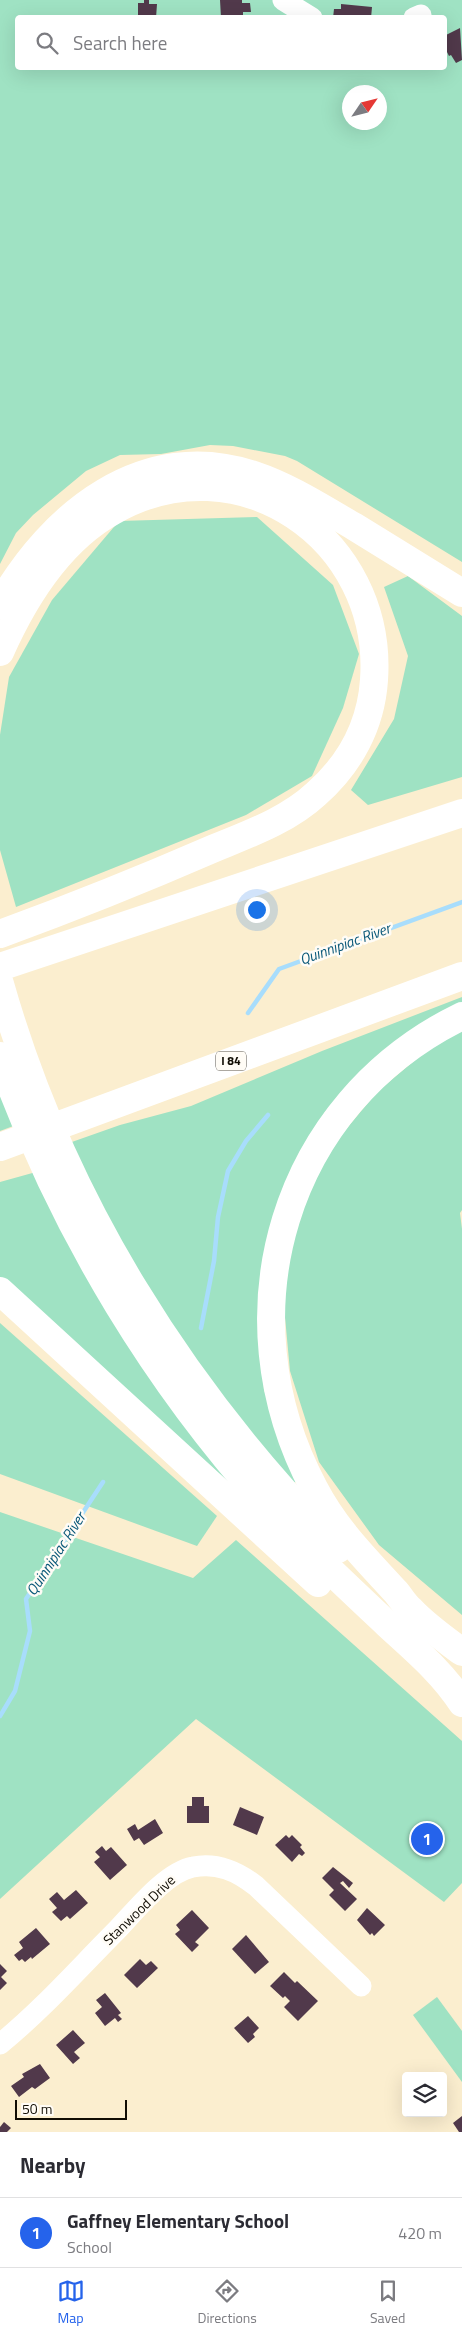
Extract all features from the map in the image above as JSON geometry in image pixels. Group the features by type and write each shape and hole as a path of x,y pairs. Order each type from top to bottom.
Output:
{"highway":[{"path":"0,605 41,545 71,514 88,502 111,488 140,476 172,468 201,466 239,471 280,485 310,500 462,593"},
{"path":"0,652 22,609 42,577 66,547 92,524 115,509 139,498 180,488 208,487 248,494 278,506 303,522 326,541 344,562 357,584 368,614 374,658 371,700 359,740 335,775 305,804 271,824 191,859 0,934"},
{"path":"0,967 462,813"},
{"name":"I 84","path":"0,1147 462,976"},
{"path":"0,984 30,1073 81,1239 116,1301 170,1383 208,1436 286,1526 331,1571 438,1670 462,1703"},
{"path":"410,1609 340,1530 317,1494 301,1460 286,1417 275,1371 271,1335 272,1291 276,1258 288,1211 307,1168 324,1137 348,1104 393,1060 425,1036 462,1016"},
{"path":"0,1056 20,1110 59,1171 93,1216 144,1306 179,1360 220,1416 326,1538 385,1594 410,1609 462,1652"},
{"path":"0,1291 389,1647 432,1684 462,1703"}],"street":[{"path":"283,0 307,15"},
{"name":"Stanwood Drive","path":"0,2044 34,2013 163,1883 191,1867 216,1866 240,1874 256,1886 361,1986"}],"green space":[{"path":"0,0 462,0 462,562 297,461 285,456 233,446 210,445 161,454 120,455 86,471 33,515 16,533 0,564"},
{"path":"257,517 333,585 359,654 343,708 312,776 246,815 16,907 0,850 0,735 9,677 52,600 119,521"},
{"path":"408,576 462,616 462,777 368,805 351,790 394,719 408,656 384,587"},
{"path":"462,997 462,1007 384,1053 325,1112 292,1167 271,1232 258,1295 264,1390 297,1481 292,1484 200,1372 113,1234 69,1143 120,1125 191,1106 322,1051"},
{"path":"462,1028 462,1210 460,1213 462,1229 462,1615 379,1545 319,1462 290,1371 281,1274 312,1179 342,1134 377,1092 446,1034"},
{"path":"0,1080 16,1125 0,1131"},
{"path":"36,1172 112,1320 181,1422 264,1514 0,1277 0,1182"},
{"path":"0,1323 217,1516 197,1546 0,1474"},
{"path":"0,1512 193,1578 236,1540 462,1741 462,1883 444,1902 196,1719 0,1899"},
{"path":"437,1997 462,2031 462,2082 413,2015"}],"building":[{"path":"144,0 149,0 149,4 157,4 156,15 138,15 138,3 144,3"},
{"path":"220,0 242,0 242,3 250,3 251,12 243,12 243,15 221,15"},
{"path":"341,4 372,7 371,15 333,15 334,9 341,9"},
{"path":"460,28 462,60 456,63 447,52 447,34"},
{"path":"192,1797 204,1797 204,1806 209,1806 209,1823 187,1823 187,1806 192,1806"},
{"path":"240,1807 264,1817 257,1835 233,1825"},
{"path":"155,1819 163,1833 144,1845 139,1838 134,1841 127,1829 135,1824 138,1830"},
{"path":"286,1835 289,1838 292,1835 302,1845 300,1847 305,1853 302,1856 299,1854 292,1862 275,1845"},
{"path":"102,1846 106,1851 111,1847 127,1865 110,1880 94,1862 100,1857 95,1852"},
{"path":"333,1867 353,1883 349,1888 343,1881 340,1883 357,1899 345,1911 329,1895 334,1890 322,1878"},
{"path":"76,1890 88,1903 70,1919 67,1916 61,1921 52,1912 57,1908 49,1899 57,1892 64,1900"},
{"path":"367,1908 385,1925 374,1936 372,1933 370,1935 357,1920"},
{"path":"192,1910 209,1928 195,1942 199,1945 192,1952 175,1934 180,1930 176,1925"},
{"path":"36,1928 50,1944 32,1959 31,1957 25,1962 22,1959 19,1961 14,1955 23,1948 19,1942"},
{"path":"246,1935 269,1962 255,1974 232,1949"},
{"path":"140,1959 146,1965 151,1961 158,1968 137,1988 124,1975"},
{"path":"0,1964 7,1971 1,1977 7,1983 0,1990"},
{"path":"284,1972 295,1983 297,1981 318,2001 298,2021 284,2007 290,2001 285,1996 283,1998 270,1986"},
{"path":"105,1993 121,2013 118,2015 122,2019 118,2022 115,2018 105,2026 95,2013 102,2007 96,2000"},
{"path":"248,2016 259,2028 253,2034 255,2037 248,2043 234,2028"},
{"path":"73,2030 85,2043 74,2052 80,2058 73,2064 56,2045"},
{"path":"40,2064 50,2078 35,2089 32,2087 19,2097 11,2086 24,2077 22,2074"},
{"path":"462,2116 462,2132 459,2132 453,2123"},
{"path":"4,2122 11,2128 7,2132 0,2132 0,2127"}],"waterway":[{"name":"Quinnipiac River","path":"248,1013 279,969 462,902"},
{"name":"Quinnipiac River","path":"201,1328 214,1261 218,1217 228,1171 246,1141 268,1115"},
{"name":"Quinnipiac River","path":"0,1716 15,1691 30,1631 26,1599 103,1482"}],"place":[{"name":"Gaffney Elementary School","path":"427,1839"}]}
